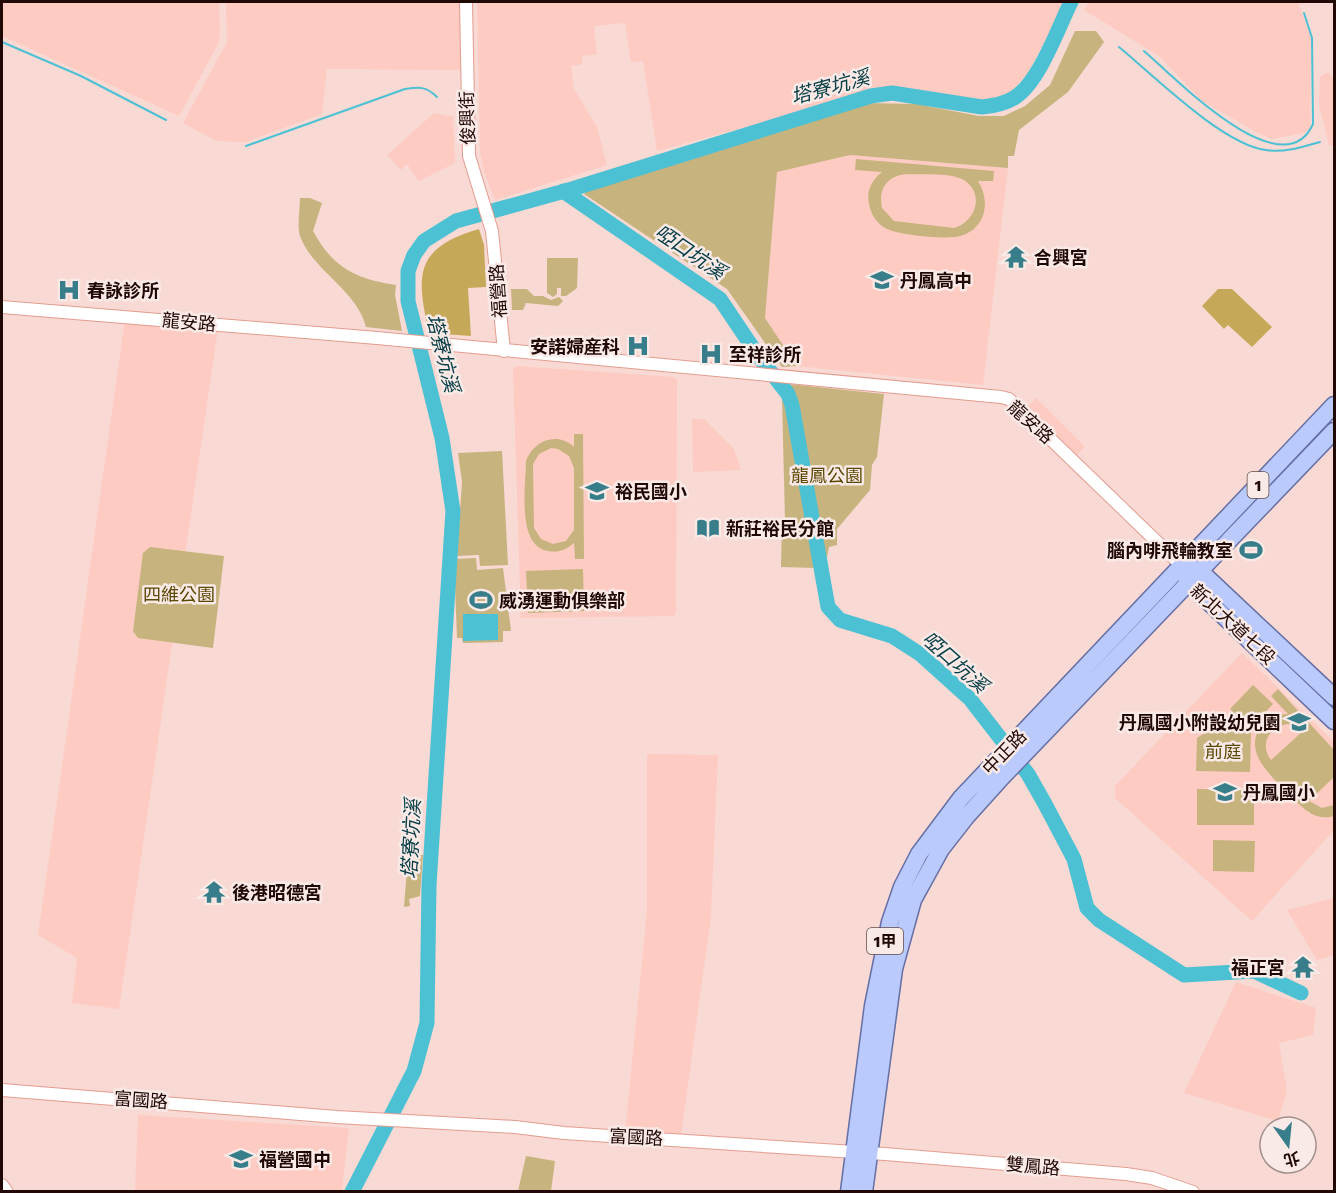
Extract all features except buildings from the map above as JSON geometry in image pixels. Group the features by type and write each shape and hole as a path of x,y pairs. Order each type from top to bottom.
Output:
{"main road":[{"name":"中正路","path":"849,1191 862,1152 906,897 966,817 1016,740 1335,405"},
{"name":"中正路","path":"999,769 1023,756 1335,431"},
{"name":"新北大道七段","path":"1181,566 1335,697"},
{"name":"新北大道七段","path":"1194,577 1335,720"},
{"name":"中正路","path":"862,1152 864,1191"}],"street":[{"name":"俊興街","path":"466,2 468,156 492,231"},
{"name":"福營路","path":"492,231 504,351"},
{"name":"龍安路","path":"2,307 376,338 1009,399 1181,566"},
{"name":"富國路","path":"2,1090 352,1118 862,1152"},
{"name":"雙鳳路","path":"862,1152 1133,1175 1193,1191"},
{"path":"2,1185 7,1191"}],"shaded area":[{"path":"2,2 219,2 220,33 218,44 179,116 2,36"},
{"path":"226,2 460,2 461,70 327,69 322,114 246,142 216,141 183,123 227,42"},
{"path":"477,2 1066,2 1027,74 1011,92 986,102 893,87 657,151 643,61 631,62 625,23 594,26 597,54 582,56 582,64 571,66 574,89 597,127 607,165 495,200 484,172 480,152"},
{"path":"1089,2 1298,2 1311,38 1310,128 1304,133 1272,139 1258,133 1202,101 1159,56 1084,10"},
{"path":"1328,72 1334,79 1334,146 1329,145 1319,104 1320,77"},
{"path":"434,113 453,117 455,163 419,181 407,164 401,170 387,155"},
{"name":"丹鳳高中","path":"850,155 1008,168 983,385 797,366 765,318 777,172"},
{"path":"479,229 484,245 486,287 468,288 471,336 429,333 422,295 425,266 431,255 442,245"},
{"path":"1218,289 1232,289 1272,327 1252,347 1228,325 1224,329 1202,306"},
{"path":"125,320 218,328 119,1009 72,1003 77,958 38,935"},
{"name":"裕民國小","path":"517,366 674,377 677,380 676,613 673,616 521,618 513,369"},
{"path":"1036,398 1085,447 1077,455 1028,406"},
{"path":"692,419 704,419 734,449 741,470 693,472"},
{"name":"丹鳳國小","path":"1242,653 1334,742 1334,830 1252,921 1115,798 1115,786"},
{"path":"647,754 718,755 711,916 681,1135 625,1133 647,911"},
{"path":"1334,898 1334,955 1317,960 1287,910"},
{"path":"1236,982 1316,1008 1313,1035 1279,1043 1287,1091 1280,1115 1258,1115 1184,1093"},
{"name":"福營國中","path":"138,1115 349,1128 342,1190 135,1191"}],"green space":[{"path":"1075,31 1096,31 1104,42 1068,92 1019,130 1014,156 1008,156 1008,168 850,155 777,172 765,318 797,366 782,367 727,289 584,194 590,188 863,103 916,104 979,116 1004,116 1025,106 1050,85"},
{"path":"856,159 994,171 993,181 978,181 985,205 981,221 969,232 960,236 945,237 902,233 883,227 873,215 868,199 871,186 882,172 855,170","holes":["906,174 949,175 962,179 974,191 976,199 973,213 962,225 954,228 894,221 882,208 881,195 889,181"]},
{"path":"300,198 310,198 322,203 313,231 338,263 357,275 396,285 395,295 402,331 366,327 354,302 306,248 299,232"},
{"path":"547,258 578,258 577,288 566,296 561,296 561,288 557,288 557,294 553,297 547,293"},
{"path":"511,289 527,289 534,296 543,296 551,300 559,297 563,301 558,306 526,303 523,310 512,310"},
{"name":"龍鳳公園","path":"788,384 884,394 877,457 872,465 870,490 837,529 837,545 829,547 827,557 817,568 781,567 782,520 785,520 782,398 787,403 794,441 803,439 795,398"},
{"path":"574,434 583,434 584,559 575,559 574,543 555,552 538,547 531,538 525,513 526,461 529,454 546,440 560,440 574,447","holes":["551,448 558,449 569,456 574,468 574,530 566,541 553,544 541,539 534,528 533,464 539,454"]},
{"path":"502,451 508,565 480,566 479,555 457,556 462,482 458,453"},
{"name":"四維公園","path":"150,547 224,556 213,648 138,638 133,631 143,553"},
{"name":"威湧運動俱樂部","path":"476,558 477,570 503,568 511,631 503,631 503,642 463,643 462,638 457,638 454,559"},
{"path":"583,569 584,611 528,613 526,571"},
{"path":"1253,685 1273,704 1250,728 1230,709"},
{"path":"1278,689 1334,750 1334,777 1309,801 1322,808 1334,805 1334,816 1320,817 1306,810 1292,798 1260,761 1255,744 1259,728 1271,718 1288,714 1271,696","holes":["1288,724 1303,731 1271,760 1266,748 1271,732"]},
{"name":"前庭","path":"1209,730 1251,730 1250,772 1196,771 1197,738"},
{"path":"1197,789 1254,790 1254,825 1197,825"},
{"path":"1213,840 1255,841 1254,872 1213,871"},
{"path":"420,855 423,855 420,896 409,899 410,906 404,907 407,868 412,868"},
{"path":"526,1156 555,1161 551,1191 518,1191"}],"water":[{"path":"463,614 498,614 498,640 463,641"}],"waterway":[{"name":"塔寮坑溪","path":"352,1192 414,1071 427,1023 429,885 453,511 442,438 408,301 408,271 414,255 424,241 456,221 572,189 871,96 892,93 982,107 1006,102 1023,91 1040,68 1071,2"},
{"path":"1144,51 1228,122 1254,137 1278,144 1298,141 1313,124 1312,38 1304,13"},
{"path":"2,42 81,76 166,120"},
{"path":"1119,47 1210,123 1249,145 1280,151 1320,142"},
{"path":"246,146 405,89 422,88 437,97"},
{"name":"啞口坑溪","path":"563,191 720,299 759,357 788,394 792,405 828,607 840,620 892,636 920,654 970,699 1028,774 1045,804 1074,859 1087,908 1099,920 1184,975 1254,971 1301,993"}],"place":[{"name":"合興宮","path":"1016,257"},
{"name":"丹鳳高中","path":"882,280"},
{"name":"春詠診所","path":"69,290"},
{"name":"安諾婦産科","path":"638,346"},
{"name":"至祥診所","path":"711,354"},
{"name":"裕民國小","path":"597,491"},
{"name":"新莊裕民分館","path":"708,528"},
{"name":"腦內啡飛輪教室","path":"1251,550"},
{"name":"威湧運動俱樂部","path":"481,600"},
{"name":"丹鳳國小附設幼兒園","path":"1299,722"},
{"name":"丹鳳國小","path":"1225,792"},
{"name":"後港昭德宮","path":"214,892"},
{"name":"福正宮","path":"1303,967"},
{"name":"福營國中","path":"241,1159"}]}
